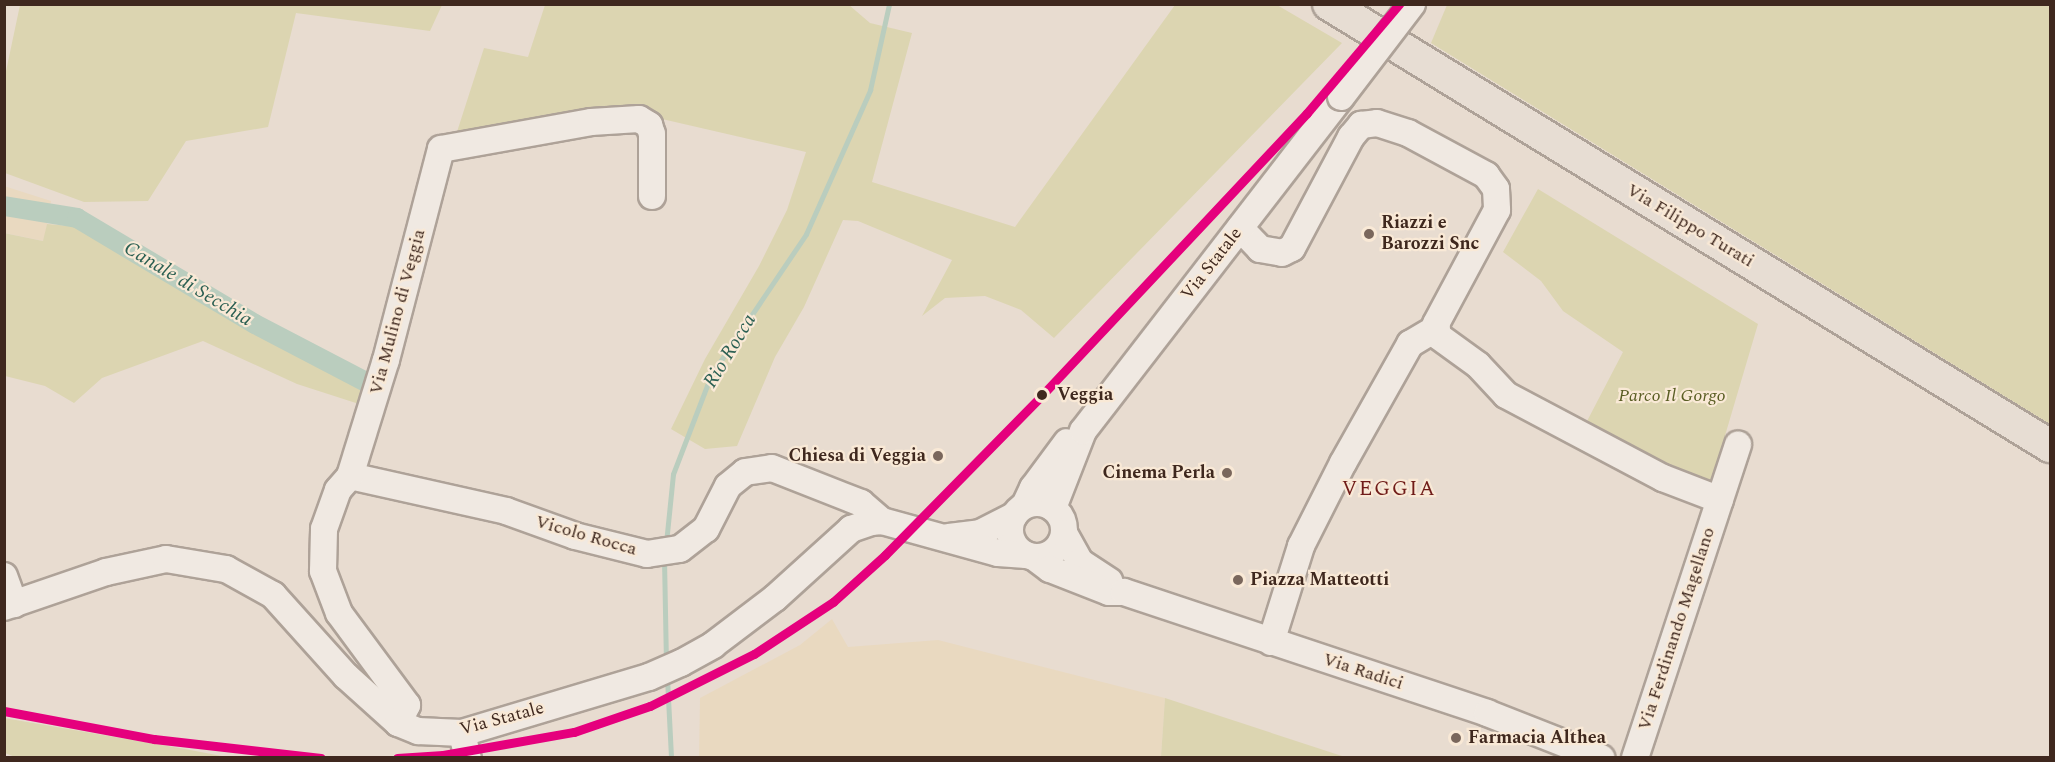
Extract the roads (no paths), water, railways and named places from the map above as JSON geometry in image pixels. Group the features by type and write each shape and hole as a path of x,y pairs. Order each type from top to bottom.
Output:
{"main road":[{"name":"Via Filippo Turati","path":"1329,4 2050,446"}],"street":[{"name":"Via Statale","path":"1053,508 1083,431 1412,4"},
{"name":"Via Mulino di Veggia","path":"398,723 407,705 339,613 323,571 324,529 338,490 351,476 441,149 591,122 639,119 649,124 652,134 652,196"},
{"path":"1239,228 1260,249 1282,254 1292,248 1351,137 1361,125 1377,123 1408,133 1486,175 1496,189 1497,210 1437,328 1410,344 1301,546 1270,642"},
{"path":"1437,328 1447,345 1478,365 1506,395 1663,478 1720,500"},
{"name":"Via Statale","path":"1019,511 1032,488 1073,434 1083,431"},
{"name":"Via Ferdinando Magellano","path":"1635,758 1738,444"},
{"name":"Vicolo Rocca","path":"351,476 506,511 575,536 647,554 680,549 706,529 728,486 745,472 763,469 772,468 861,503 882,521"},
{"path":"940,539 980,533 1019,511 1040,503 1053,508 1062,519 1064,533 1080,562 1124,592"},
{"path":"1019,511 1010,534 1018,550 1050,569 1109,592 1124,592"},
{"name":"Via Statale","path":"9,605 106,573 166,559 226,569 273,595 346,676 398,723 465,745 681,663 712,645 775,598 851,529 882,521"},
{"path":"882,521 940,539 998,553 1030,556 1057,548 1064,533"},
{"path":"4,576 9,605"},
{"name":"Via Radici","path":"1124,592 1486,713 1601,758"}],"waterway":[{"name":"Rio Rocca","path":"666,543 673,474 711,375 806,234 870,90 889,4"},
{"name":"Canale di Secchia","path":"4,206 77,218 255,324 366,382"},
{"name":"Rio Rocca","path":"664,559 666,663"},
{"name":"Rio Rocca","path":"667,678 671,758"}],"place":[{"name":"Riazzi e Barozzi Snc","path":"1369,234"},
{"name":"Veggia","path":"1042,395"},
{"name":"Chiesa di Veggia","path":"938,456"},
{"name":"Cinema Perla","path":"1227,473"},
{"name":"Piazza Matteotti","path":"1238,580"},
{"name":"Farmacia Althea","path":"1456,738"}],"district":[{"name":"VEGGIA","path":"1389,489"}],"park label":[{"name":"Parco Il Gorgo","path":"1672,396"}]}
